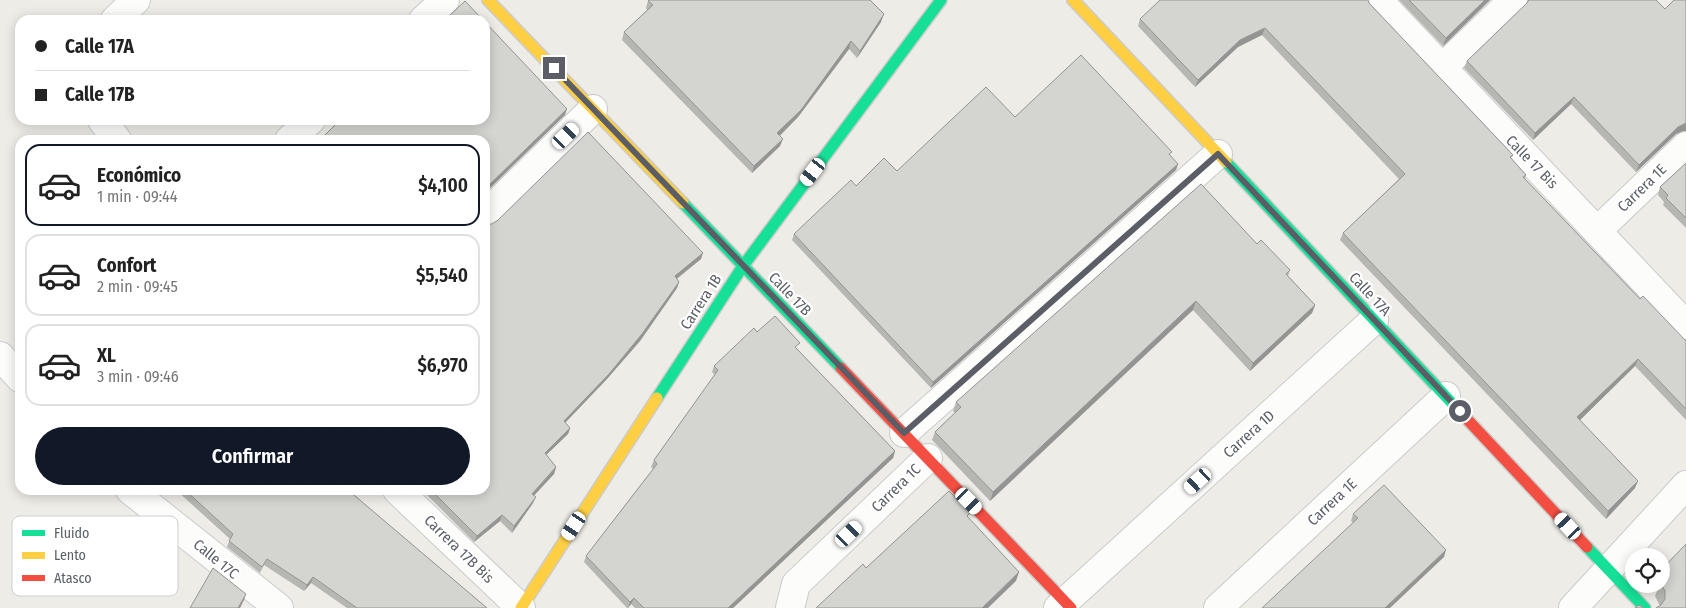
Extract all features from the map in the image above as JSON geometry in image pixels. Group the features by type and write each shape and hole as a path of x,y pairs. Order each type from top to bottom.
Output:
{"street":[{"path":"120,15 136,0"},
{"path":"428,15 445,0"},
{"name":"Calle 17B","path":"488,0 928,458 1065,606"},
{"name":"Carrera 1B","path":"521,608 743,266 941,0"},
{"name":"Calle 17A","path":"1073,0 1645,608"},
{"name":"Calle 17 Bis","path":"1378,0 1686,325"},
{"path":"1442,68 1513,0"},
{"path":"490,210 593,110"},
{"path":"294,135 305,125"},
{"name":"Carrera 1E","path":"1597,231 1686,146"},
{"path":"904,433 1218,154"},
{"name":"Carrera 1D","path":"1065,606 1374,320"},
{"path":"0,356 15,372"},
{"name":"Carrera 1E","path":"1218,608 1446,396"},
{"name":"Carrera 1C","path":"790,608 796,584 928,458"},
{"path":"1572,608 1686,485"},
{"name":"Calle 17C","path":"136,495 163,516"},
{"name":"Carrera 17B Bis","path":"402,495 521,608"},
{"name":"Calle 17C","path":"178,528 279,608"}],"building":[{"path":"649,0 870,0 884,14 860,51 851,41 801,110 777,133 783,139 754,166 624,32 653,5"},
{"path":"1160,0 1368,0 1513,155 1510,157 1526,175 1523,177 1640,299 1643,296 1686,341 1686,409 1638,359 1577,417 1638,481 1608,511 1343,233 1405,174 1265,28 1240,40 1198,80 1140,19"},
{"path":"1409,0 1485,0 1446,38"},
{"path":"1529,0 1656,0 1665,9 1674,0 1686,0 1686,123 1678,127 1639,165 1574,97 1535,133 1467,61"},
{"path":"465,1 478,15 450,15"},
{"path":"490,27 567,109 490,184 490,135 325,135 335,125 490,125"},
{"path":"1081,55 1172,152 1169,154 1178,164 933,382 794,234 851,180 856,186 884,158 897,171 986,87 1015,117"},
{"path":"588,132 703,253 675,276 679,282 642,334 609,374 564,421 570,428 545,453 556,467 532,494 536,497 514,526 502,515 477,536 436,495 490,495 490,224 498,220"},
{"path":"1686,163 1686,218 1666,198 1668,195 1660,187"},
{"path":"1201,184 1257,244 1261,240 1290,270 1286,274 1315,305 1253,363 1196,301 993,492 935,432 961,407 956,402"},
{"path":"775,316 800,343 795,347 895,451 728,608 644,608 634,598 630,602 586,556 657,464 654,460 718,370 714,366 754,328 757,332"},
{"path":"1384,485 1446,550 1385,608 1262,608 1358,518 1353,514"},
{"path":"949,491 970,513 967,516 1019,572 982,608 816,608 863,564 866,568"},
{"path":"190,495 354,495 487,608 357,608 313,577 307,585 267,559 262,567 229,541 233,534"},
{"path":"1686,544 1686,608 1656,608 1665,599 1665,593 1670,593 1670,561"},
{"path":"213,568 246,594 238,608 190,608"}],"traffic: fast":[{"path":"657,398 743,266 941,0"},
{"path":"1226,162 1465,417"},
{"path":"683,203 841,368"},
{"path":"1587,547 1645,608"}],"traffic: slow":[{"path":"488,0 683,203"},
{"path":"1073,0 1226,162"},
{"path":"521,608 657,398"}],"traffic: jam":[{"path":"841,368 1071,608"},
{"path":"1465,417 1587,547"}],"route":[{"path":"554,68 904,433 1218,154 1460,411"}]}
